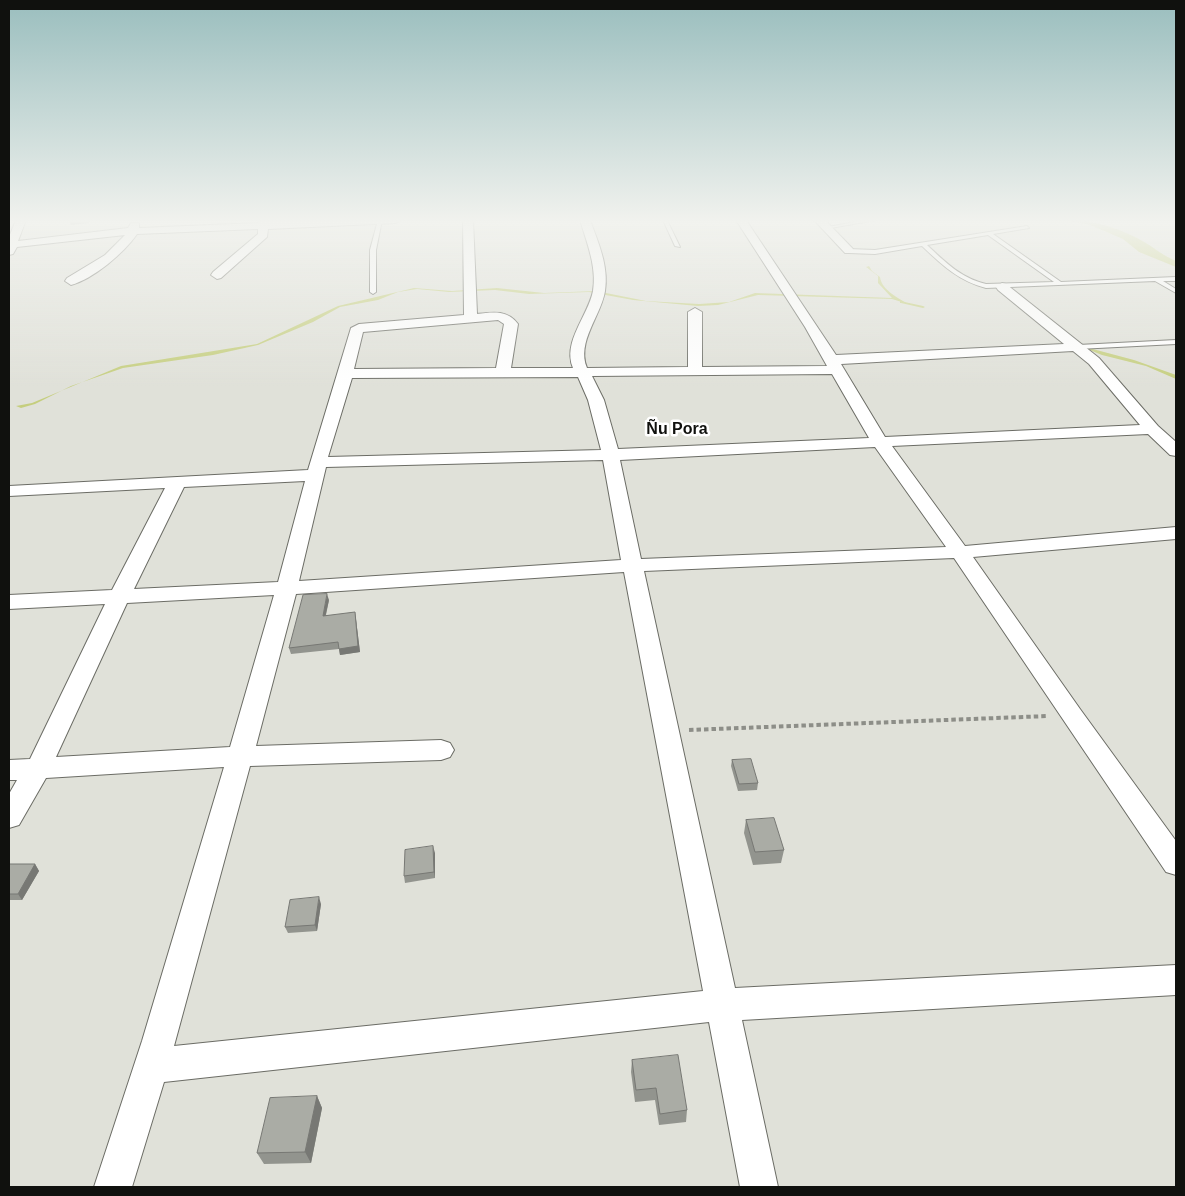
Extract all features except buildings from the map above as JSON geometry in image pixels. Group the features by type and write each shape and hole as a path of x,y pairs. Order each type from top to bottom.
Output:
{"street":[{"path":"71,281 79,276"},
{"path":"470,276 471,318"},
{"path":"598,276 597,300 581,335 577,357 582,372 591,388 607,439 758,1187"},
{"path":"776,276 834,365 879,441 960,552 1071,715 1176,863"},
{"path":"1002,287 1094,361 1152,429 1176,451"},
{"path":"695,312 695,371"},
{"path":"113,1187 153,1066 287,588 316,468 346,374 356,331 359,328 471,318 498,316 506,318 510,321 503,372"},
{"path":"346,374 695,371 834,365 1078,347"},
{"path":"9,491 178,481 316,468 1152,429"},
{"path":"9,817 38,768 120,595 178,481"},
{"path":"9,602 287,588 632,565 960,552 1176,534"},
{"path":"9,770 239,756 441,750"},
{"path":"153,1066 721,1005 1176,980"}],"lane":[{"path":"373,276 373,292"},
{"path":"959,276 970,283 1002,287 1058,282 1176,279"},
{"path":"1049,276 1058,282"},
{"path":"1156,280 1176,291"},
{"path":"1078,347 1176,342"}],"path":[{"path":"665,731 1071,715"}],"shaded area":[{"path":"878,276 887,290 908,304 892,299 758,295 718,305 698,306 633,300 589,292 529,294 495,290 449,292 417,289 398,292 378,300 340,307 313,322 258,345 213,355 123,368 82,382 121,366 257,344 338,306 414,288 452,291 497,288 544,293 596,291 646,301 699,304 729,302 755,293 892,298 878,283"},
{"path":"1087,349 1134,360 1176,375 1176,379 1146,366 1102,355"},
{"path":"62,391 35,404 21,408 16,406 32,403"}],"waterway":[{"path":"901,302 923,307"}],"district":[{"name":"Ñu Pora","path":"677,430"}]}
